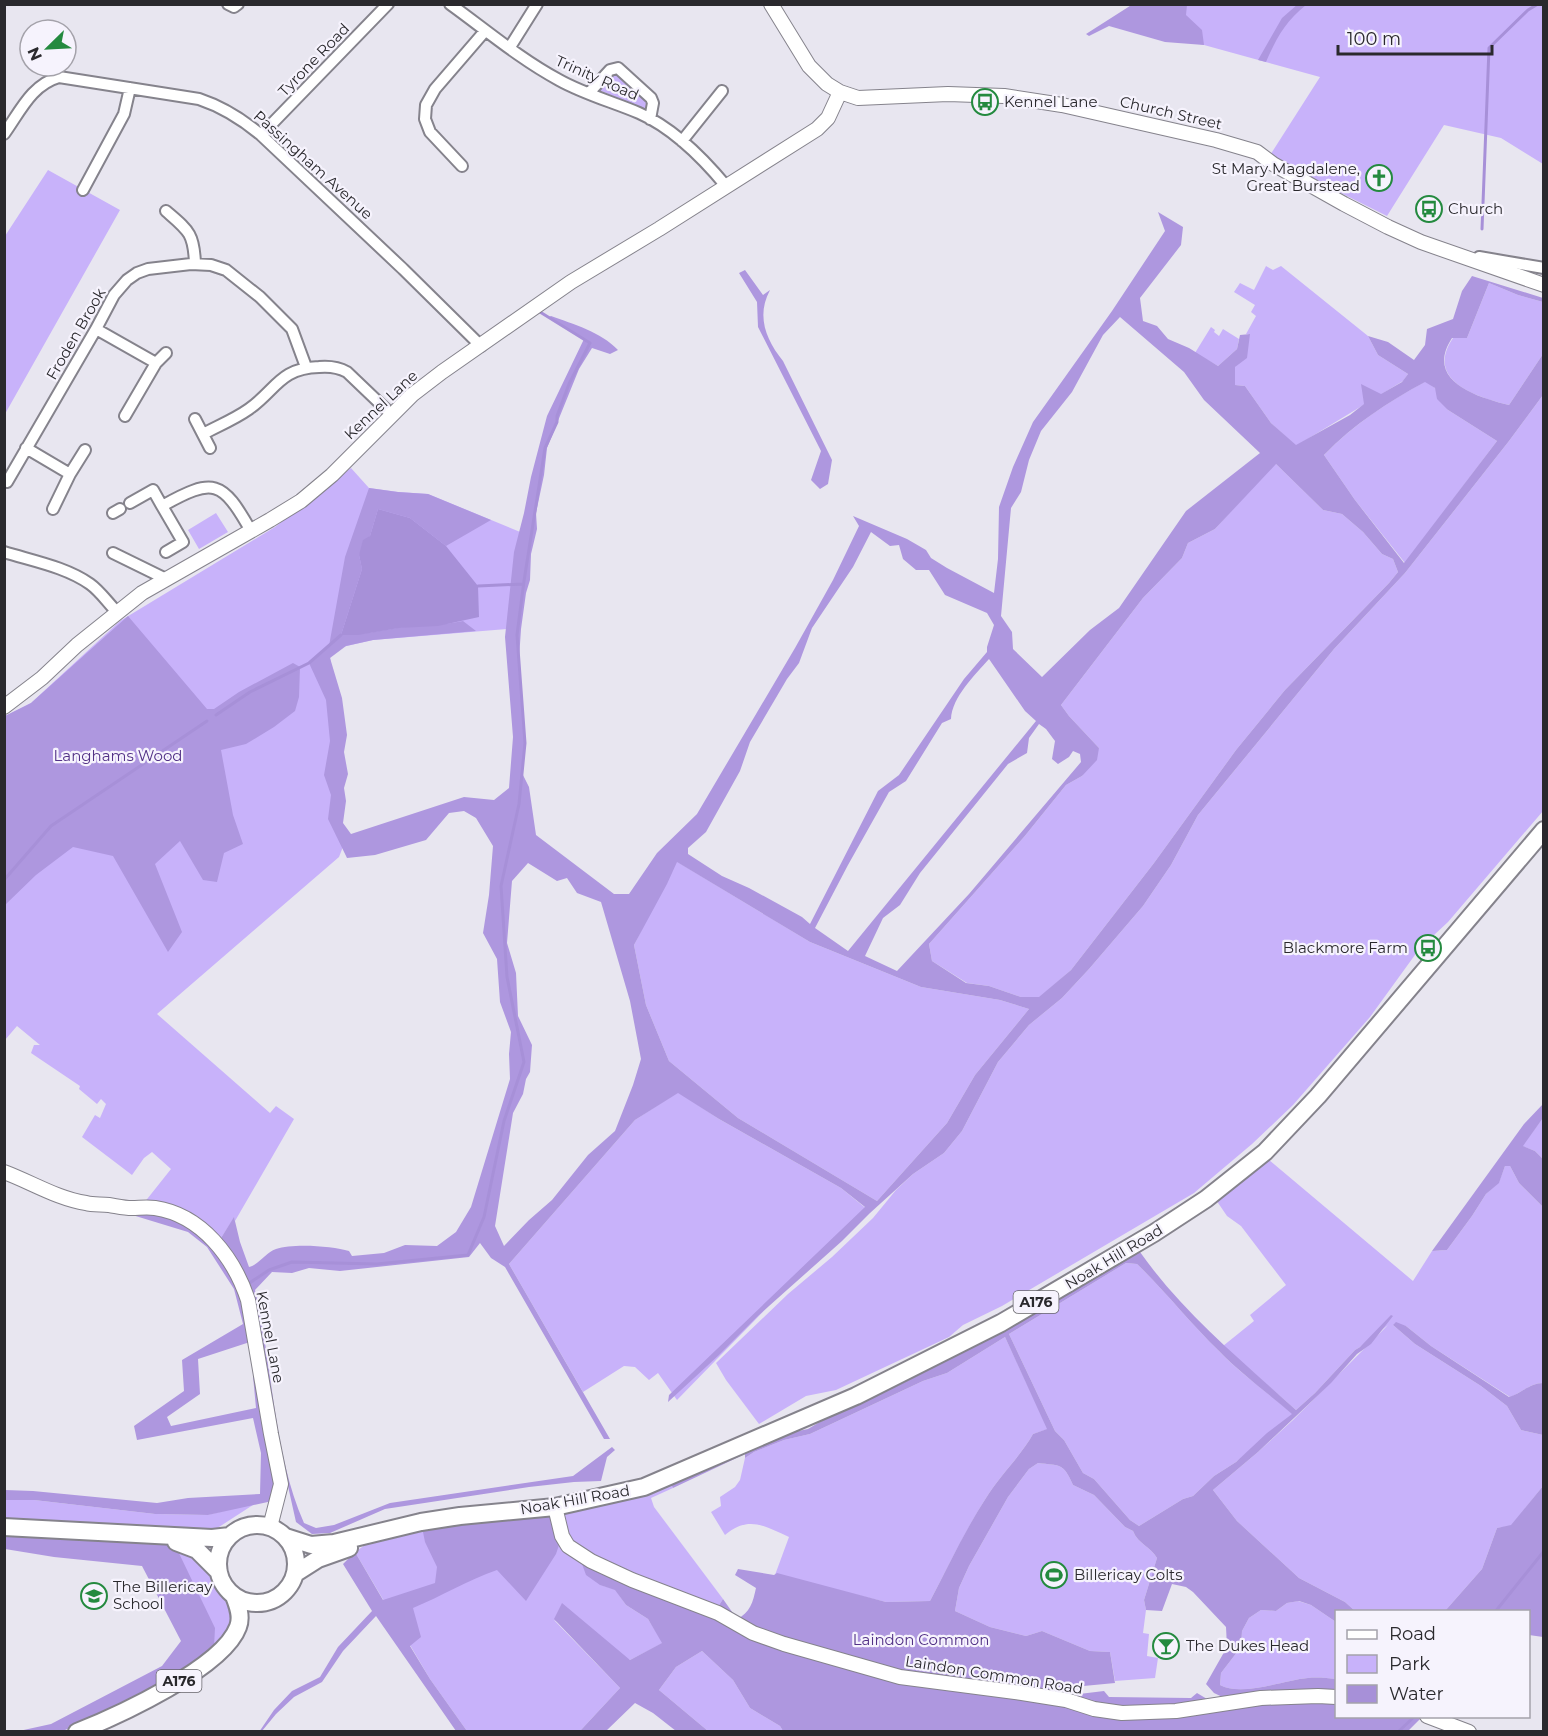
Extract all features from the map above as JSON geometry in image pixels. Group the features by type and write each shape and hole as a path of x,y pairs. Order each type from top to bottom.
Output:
{"main road":[{"name":"Noak Hill Road","path":"286,1537 311,1545 334,1543 421,1522 555,1507 644,1487 866,1391 1001,1323 1154,1233 1203,1201 1262,1154 1293,1124 1544,830"},
{"path":"4,1527 159,1535 213,1538 230,1536 247,1527 258,1525 270,1527 286,1537 295,1554 296,1573 288,1588 275,1599 250,1603 234,1596 225,1586 219,1572 197,1550 159,1535"},
{"name":"Noak Hill Road","path":"296,1573 318,1559 382,1533"},
{"path":"219,1572 220,1552 230,1536"},
{"name":"A176","path":"77,1731 162,1690 211,1659 228,1643 238,1628 239,1610 234,1596"}],"street":[{"path":"228,4 234,7 238,4"},
{"name":"Tyrone Road","path":"261,135 388,4"},
{"name":"Trinity Road","path":"450,4 485,31 561,81 650,119 682,141 726,186"},
{"path":"510,47 537,4"},
{"name":"Church Street","path":"771,4 809,66 827,84 840,92 858,98 948,94 1004,96 1062,105 1216,140 1257,152 1283,170 1388,227 1421,242 1544,285"},
{"path":"462,166 430,132 425,119 426,105 435,89 485,31"},
{"path":"589,93 610,70 618,68 651,98 650,119"},
{"name":"Passingham Avenue","path":"4,134 33,93 46,81 59,77 130,87 216,104 243,120 261,135 481,346"},
{"path":"83,190 124,114 130,87"},
{"path":"682,141 722,92"},
{"name":"Kennel Lane","path":"4,707 42,678 142,593 301,501 332,475 426,384 571,282 817,129 828,118 840,92"},
{"path":"166,211 189,232 195,249 195,264"},
{"path":"1467,259 1474,257 1544,268"},
{"name":"Froden Brook","path":"7,482 114,295 127,280 137,273 195,264 211,265 226,270 260,297 292,329 306,367"},
{"path":"96,329 156,363"},
{"path":"125,416 156,363 165,353"},
{"path":"203,434 247,411 273,386 290,374 306,367 340,368 392,415"},
{"path":"195,419 210,448"},
{"path":"26,448 70,474"},
{"path":"53,508 85,450"},
{"path":"162,506 186,492 211,486 223,492 230,499 251,531"},
{"path":"121,508 153,490 183,542 166,552"},
{"path":"4,552 68,572 82,579 117,612"},
{"path":"113,553 166,579"},
{"name":"Kennel Lane","path":"4,1172 67,1198 86,1203 129,1208 155,1208 173,1214 192,1224 224,1252 242,1281 248,1300 278,1466 281,1484 270,1527"},
{"name":"Laindon Common Road","path":"555,1507 562,1536 568,1546 591,1561 632,1580 718,1613 753,1633 900,1677 1066,1700 1094,1709 1122,1713 1176,1711 1261,1698 1335,1697"},
{"path":"1432,1718 1469,1731"}],"green space":[{"path":"1133,4 1187,5 1186,15 1202,30 1204,45 1165,42 1109,26 1089,36 1086,34"},
{"path":"1137,4 1543,5 1543,164 1501,138 1444,125 1387,216 1285,165 1267,160 1320,77 1204,45 1108,23"},
{"path":"1298,4 1306,5 1282,31 1266,62 1258,60 1282,18"},
{"path":"618,72 649,102 648,111 599,90 610,74"},
{"path":"48,170 120,210 5,414 5,236"},
{"path":"1158,212 1183,227 1181,245 1140,298 1143,321 1157,326 1168,339 1189,348 1218,366 1237,349 1240,335 1250,334 1247,358 1235,367 1235,385 1245,386 1271,423 1296,445 1350,415 1364,404 1361,384 1381,394 1402,382 1408,374 1378,355 1368,336 1388,342 1414,360 1425,345 1427,329 1453,319 1462,291 1472,276 1543,298 1543,302 1489,283 1467,338 1452,338 1445,353 1445,365 1449,376 1470,392 1509,405 1543,354 1543,395 1405,573 1334,649 1198,815 1171,865 1143,906 1089,969 1062,998 1029,1025 998,1062 962,1131 944,1153 913,1174 668,1402 669,1395 865,1207 841,1188 719,1119 678,1093 635,1120 509,1264 610,1439 604,1439 505,1267 491,1258 480,1243 469,1257 340,1271 309,1268 292,1273 272,1272 255,1290 286,1467 304,1523 316,1528 334,1525 390,1503 573,1476 612,1447 615,1450 607,1457 601,1481 529,1487 385,1509 330,1533 312,1534 296,1522 240,1271 221,1238 234,1217 249,1267 272,1251 283,1247 333,1248 349,1251 352,1256 384,1253 405,1245 437,1246 456,1232 471,1207 510,1079 511,1032 500,1002 497,959 483,933 493,846 476,818 464,811 449,813 426,840 375,855 347,858 328,819 331,795 324,775 330,741 326,700 309,663 329,646 345,557 369,488 428,494 491,520 446,546 410,518 378,509 370,536 359,555 362,569 341,635 463,621 476,631 373,640 346,646 330,658 342,698 347,735 344,752 348,774 344,788 346,801 343,823 351,834 464,797 494,800 509,788 513,737 505,637 514,552 547,416 584,339 549,317 586,329 603,338 618,350 610,354 592,348 579,369 547,448 536,513 537,529 531,554 530,580 526,593 519,659 525,743 522,773 529,787 536,835 614,894 629,894 657,853 697,814 833,580 859,526 853,516 907,539 926,550 931,558 947,568 994,593 998,559 999,507 1013,467 1033,422 1112,311 1165,231","holes":["1120,317 1184,372 1204,400 1260,453 1186,511 1119,608 1090,630 1042,677 1013,649 1012,632 1001,616 1011,508 1021,492 1029,460 1041,431 1072,392 1103,335","1425,382 1435,388 1437,399 1448,410 1497,441 1404,563 1355,500 1324,455 1359,424 1398,397","1276,464 1323,510 1342,514 1363,532 1382,554 1393,559 1398,572 1285,690 1236,750 1154,863 1071,970 1039,997 1021,997 989,986 966,983 932,961 929,944 1024,837 1066,785 1082,776 1097,760 1099,748 1061,705 1143,598 1182,558 1188,543 1215,529","871,532 890,546 899,545 903,559 916,570 929,570 945,595 987,613 994,625 987,652 964,679 899,775 878,791 810,924 802,917 749,888 722,876 688,854 688,848 706,832 740,771 750,742 799,663 812,628 853,567","989,659 1025,711 1036,721 848,951 815,928 889,792 906,781 942,723 951,719 955,703 965,687","1039,724 1055,741 1052,759 1058,764 1069,757 1073,751 1080,754 1081,762 969,894 897,971 865,956 883,918 900,905 920,873 1008,764 1027,753 1029,738","677,862 810,942 921,987 1000,1000 1029,1009 975,1075 947,1123 877,1201 738,1118 669,1061 646,1005 634,945","528,863 557,881 567,878 577,893 601,902 630,1001 641,1059 615,1131 588,1155 552,1200 504,1246 495,1226 513,1113 523,1094 530,1072 532,1045 518,1016 516,973 507,943 512,881"]},
{"path":"1266,266 1273,270 1281,266 1368,336 1378,355 1408,374 1403,381 1296,446 1271,423 1245,386 1235,385 1235,367 1249,334 1246,334 1256,316 1251,312 1255,305 1234,292 1240,283 1254,290"},
{"path":"745,270 763,295 770,290 763,318 768,336 783,361 832,460 828,484 820,489 811,480 821,451 758,327 757,302 739,273"},
{"path":"1489,283 1543,302 1543,354 1509,405 1470,392 1458,385 1450,376 1445,365 1446,353 1453,338 1467,338"},
{"path":"1211,327 1219,336 1223,329 1239,339 1237,349 1218,366 1195,353"},
{"path":"1426,381 1435,388 1448,410 1497,441 1405,563 1355,500 1324,455 1372,414"},
{"path":"1543,395 1543,811 1448,922 1420,948 1370,1017 1293,1105 1252,1144 1194,1193 1002,1306 963,1325 949,1337 836,1390 806,1396 759,1424 716,1363 788,1294 873,1218 896,1190 913,1174 944,1153 962,1131 998,1062 1029,1025 1062,998 1089,969 1143,906 1171,865 1198,815 1334,649 1405,573"},
{"path":"1275,463 1323,510 1342,514 1363,532 1382,554 1393,559 1398,572 1285,690 1236,750 1154,863 1071,970 1039,998 1021,997 989,986 967,983 932,961 929,944 1024,837 1066,785 1082,776 1099,748 1061,705 1143,598 1182,558 1188,543 1215,529"},
{"path":"351,468 369,488 428,494 530,536 518,628 373,640 329,650 344,752 336,822 346,839 339,857 157,1014 270,1113 276,1106 294,1119 235,1221 234,1218 221,1238 190,1212 140,1208 171,1169 152,1152 144,1158 132,1175 82,1137 95,1115 100,1118 106,1104 101,1099 97,1104 79,1089 80,1086 31,1053 34,1045 40,1045 17,1026 5,1040 5,716 31,703 120,621 275,527"},
{"path":"216,513 228,532 199,549 188,530"},
{"name":"Langhams Wood","path":"128,616 207,709 214,709 239,692 293,663 300,667 299,697 295,711 246,744 221,750 233,815 243,844 224,853 217,882 203,880 180,841 155,864 182,932 168,952 113,856 73,847 36,875 5,905 5,716 31,703"},
{"path":"676,861 810,942 921,987 1000,1000 1029,1009 975,1075 947,1123 877,1201 738,1118 669,1061 646,1005 634,945"},
{"path":"678,1092 719,1119 841,1188 868,1210 790,1284 677,1400 658,1373 649,1380 635,1367 624,1366 583,1392 509,1264 635,1120"},
{"path":"1543,1104 1543,1118 1523,1146 1535,1151 1543,1159 1543,1207 1519,1183 1510,1166 1505,1166 1499,1183 1486,1194 1447,1250 1432,1251 1524,1124"},
{"path":"1543,1118 1543,1159 1535,1151 1522,1146"},
{"path":"1262,1154 1413,1281 1432,1251 1447,1250 1486,1194 1499,1182 1505,1166 1510,1166 1519,1183 1543,1207 1543,1383 1510,1397 1431,1346 1406,1326 1393,1325 1415,1344 1481,1386 1507,1406 1521,1430 1543,1435 1543,1486 1511,1526 1497,1528 1482,1569 1446,1610 1354,1610 1345,1602 1299,1578 1237,1521 1213,1490 1293,1420 1388,1325 1355,1350 1296,1410 1223,1346 1254,1321 1250,1315 1286,1285 1241,1226 1227,1216 1212,1194"},
{"path":"4,1172 67,1198 171,1216 224,1252 256,1340 198,1359 200,1394 167,1417 171,1426 256,1408 253,1376 261,1375 277,1500 208,1515 155,1514 34,1500 5,1500 5,1490 157,1503 188,1498 260,1494 261,1453 253,1418 137,1440 134,1426 184,1391 182,1360 243,1324 234,1289 207,1247 188,1232 129,1214 84,1209 5,1180"},
{"name":"Laindon Common","path":"1140,1252 1194,1316 1296,1410 1391,1315 1393,1316 1371,1344 1357,1354 1331,1383 1258,1452 1213,1490 1237,1521 1299,1578 1345,1602 1354,1610 1335,1610 1335,1621 1311,1605 1299,1601 1287,1603 1276,1611 1261,1610 1249,1618 1242,1631 1241,1647 1221,1673 1220,1685 1229,1688 1251,1689 1298,1679 1335,1679 1335,1718 1421,1718 1408,1731 783,1731 780,1726 750,1708 733,1680 702,1651 676,1667 659,1690 708,1731 676,1731 653,1713 635,1703 606,1731 580,1731 620,1688 554,1619 562,1603 630,1660 662,1643 648,1619 626,1605 615,1590 600,1585 586,1575 578,1553 716,1610 723,1599 737,1619 745,1614 750,1606 756,1588 735,1575 738,1569 774,1575 777,1573 886,1602 930,1601 978,1510 1033,1434 1047,1429 1005,1337 947,1373 923,1381 810,1434 784,1440 745,1458 745,1454 673,1488 670,1482 779,1435 808,1429 1006,1329 1120,1261","holes":["1126,1263 1137,1264 1227,1359 1292,1414 1267,1433 1236,1462 1214,1476 1193,1496 1183,1499 1139,1526 1130,1520 1094,1479 1083,1473 1064,1440 1055,1431 1009,1334","1038,1463 1056,1465 1066,1472 1073,1485 1094,1495 1125,1527 1133,1531 1157,1558 1144,1600 1146,1610 1162,1611 1172,1584 1186,1587 1193,1592 1226,1627 1227,1647 1206,1684 1214,1693 1233,1702 1217,1705 1197,1693 1191,1698 1109,1697 1104,1691 1071,1695 1059,1693 1073,1687 1115,1683 1110,1652 1090,1651 1042,1631 1026,1636 990,1627 955,1611 959,1588 969,1566 1008,1497 1029,1469"]},
{"path":"1126,1263 1137,1264 1227,1359 1293,1414 1236,1462 1214,1476 1193,1496 1183,1499 1139,1526 1130,1520 1094,1479 1083,1473 1064,1440 1055,1431 1009,1334"},
{"path":"1396,1322 1406,1326 1431,1346 1509,1397 1543,1383 1543,1435 1521,1430 1507,1406 1481,1386 1415,1344 1393,1325"},
{"path":"1005,1337 1048,1429 1033,1434 992,1490 964,1536 930,1601 886,1602 775,1575 789,1537 757,1524 742,1525 725,1535 711,1512 721,1506 720,1497 735,1487 740,1480 745,1458 784,1440 810,1434 923,1381 947,1373"},
{"name":"Billericay Colts","path":"1038,1463 1060,1466 1073,1485 1094,1495 1125,1527 1133,1531 1157,1558 1144,1600 1146,1610 1143,1633 1149,1634 1147,1656 1158,1658 1155,1678 1115,1681 1110,1652 1090,1651 1042,1631 1026,1636 990,1627 955,1611 959,1588 969,1566 1008,1497 1029,1469"},
{"path":"668,1477 673,1488 651,1498 654,1507 723,1599 716,1610 600,1585 615,1589 626,1605 648,1619 663,1643 630,1660 554,1620 620,1688 580,1731 467,1731 430,1679 355,1552 382,1533"},
{"path":"1543,1486 1543,1637 1530,1635 1530,1610 1446,1610 1482,1569 1497,1528 1511,1525"},
{"path":"4,1500 34,1500 155,1514 207,1515 256,1503 202,1538 197,1550 228,1591 240,1621 214,1647 175,1546 161,1544 158,1535 5,1527"},
{"path":"555,1507 562,1536 556,1554 526,1601 497,1570 413,1608 421,1637 410,1646 467,1731 456,1731 376,1616 343,1651 322,1682 294,1697 259,1732 274,1710 292,1691 320,1677 338,1647 372,1611 343,1564 355,1552 383,1600 435,1583 437,1567 425,1542 421,1522"},
{"path":"4,1534 97,1537 175,1545 215,1628 214,1647 184,1674 63,1731 19,1731 51,1724 162,1666 181,1641 142,1566 54,1557 5,1549"},
{"path":"1298,1601 1311,1605 1335,1621 1335,1679 1298,1679 1251,1689 1229,1688 1220,1685 1221,1673 1241,1647 1242,1631 1249,1618 1261,1610 1276,1611 1287,1603"},
{"path":"702,1651 733,1680 750,1708 780,1726 783,1731 708,1731 659,1690 676,1667"}],"water":[{"path":"378,509 410,518 446,546 478,586 479,617 438,626 341,635 362,569 359,555 363,540 370,536"}],"waterway":[{"path":"1482,229 1489,48 1528,10 1538,4"},
{"path":"248,1284 269,1270 292,1262 377,1264 468,1255 484,1217 504,1121 524,1062 507,977 501,886 519,804 525,743 517,635 545,448 557,422 557,416 569,384 590,343 540,312"},
{"path":"478,586 523,584"},
{"path":"216,715 250,692 309,663 341,635"},
{"path":"4,880 51,826 207,721"},
{"path":"1497,1610 1544,1551"},
{"path":"1398,1732 1413,1718"}],"place":[{"name":"Kennel Lane","path":"985,102"},
{"name":"St Mary Magdalene, Great Burstead","path":"1379,178"},
{"name":"Church","path":"1429,209"},
{"name":"Blackmore Farm","path":"1428,948"},
{"name":"Billericay Colts","path":"1054,1575"},
{"name":"The Billericay School","path":"94,1596"},
{"name":"The Dukes Head","path":"1166,1646"}]}
